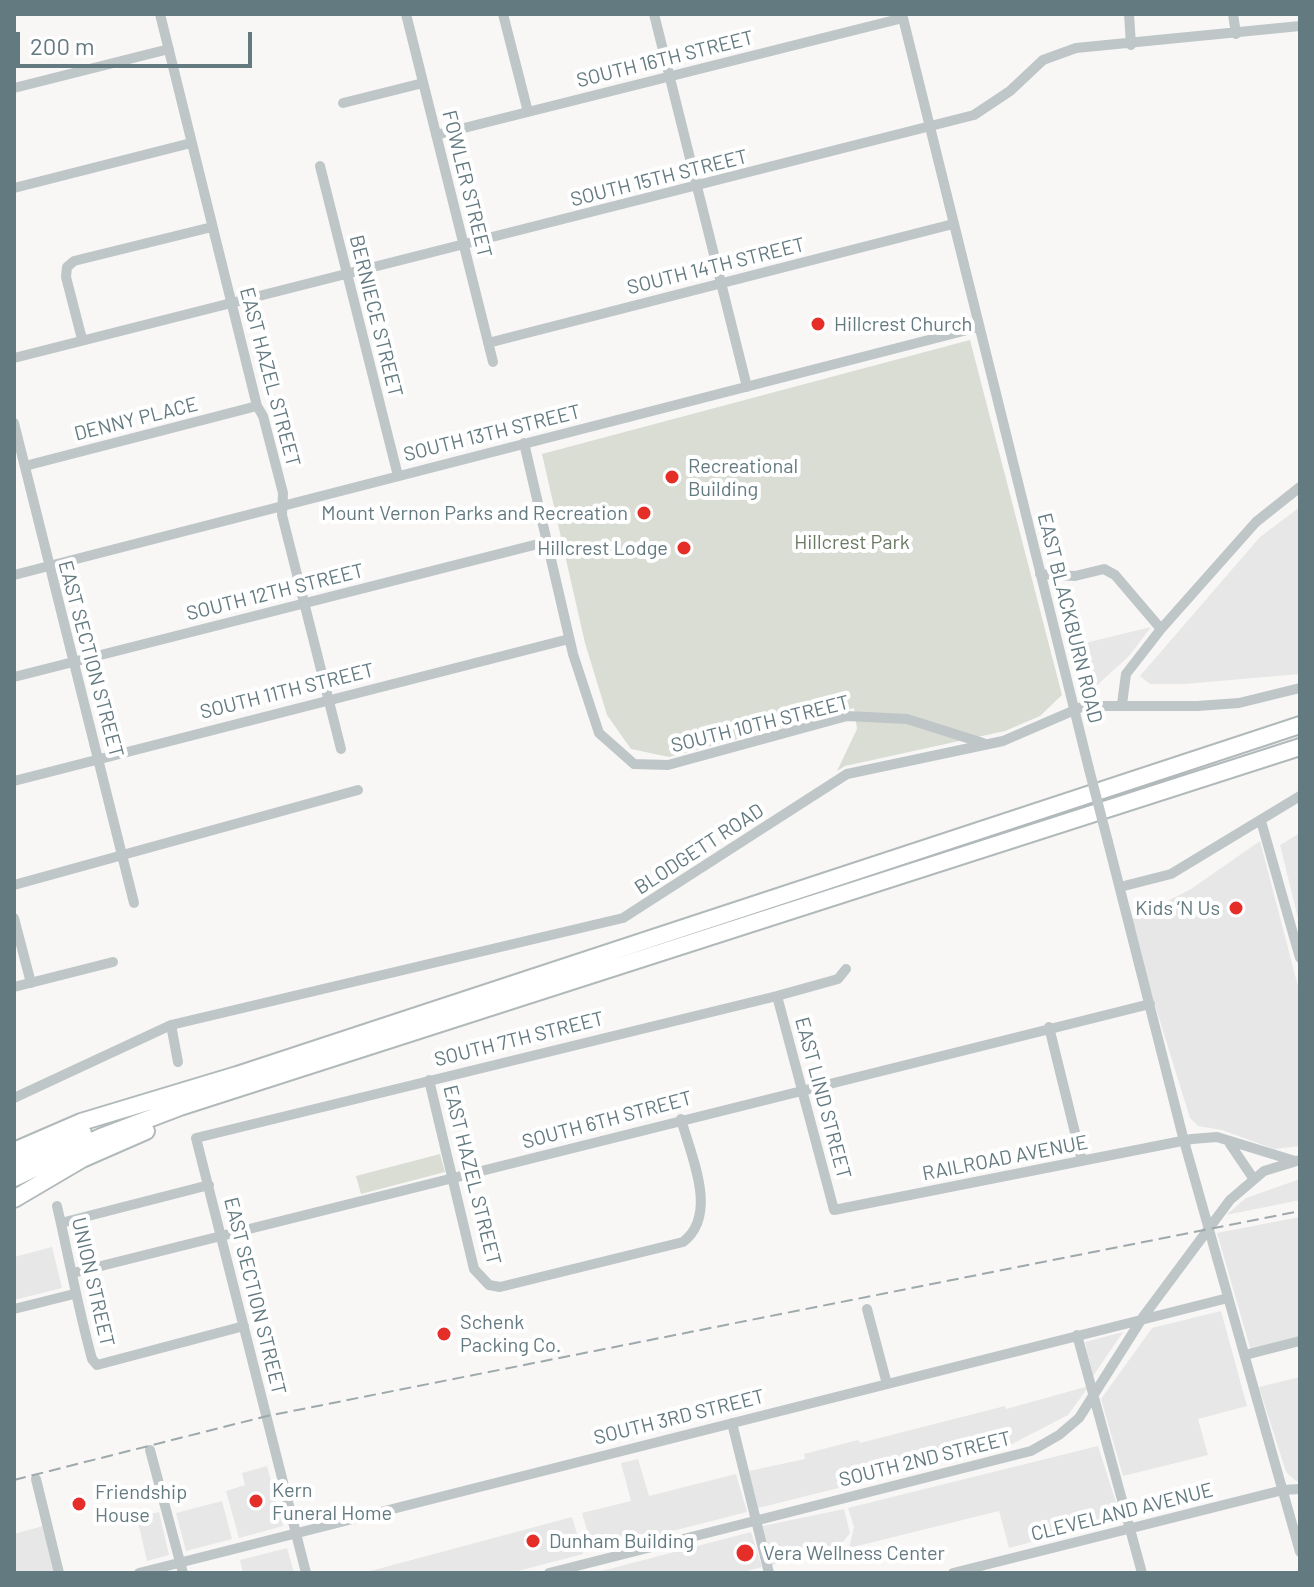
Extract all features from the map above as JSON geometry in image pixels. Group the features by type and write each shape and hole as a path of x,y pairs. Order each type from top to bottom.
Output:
{"highway":[{"path":"14,1151 81,1122 150,1103 1300,725"},
{"path":"14,1178 101,1137 180,1107 1300,747"},
{"path":"14,1199 82,1159 132,1137 346,1054"},
{"path":"14,1167 150,1103"}],"street":[{"name":"EAST HAZEL STREET","path":"160,14 231,305 283,493 282,505 341,749"},
{"name":"FOWLER STREET","path":"406,14 493,362"},
{"path":"503,14 528,112"},
{"path":"654,14 747,387"},
{"path":"1129,14 1131,45"},
{"path":"1233,14 1236,34"},
{"name":"SOUTH 16TH STREET","path":"436,135 902,16"},
{"name":"EAST BLACKBURN ROAD","path":"902,16 1184,1141 1300,1552"},
{"name":"SOUTH 15TH STREET","path":"14,358 348,276 974,115 1010,91 1043,60 1076,48 1300,26"},
{"path":"14,88 169,49"},
{"path":"343,103 423,83"},
{"path":"14,188 191,143"},
{"name":"BERNIECE STREET","path":"320,166 398,476"},
{"name":"SOUTH 14TH STREET","path":"488,343 953,224"},
{"path":"82,339 66,277 67,267 74,261 212,227"},
{"name":"SOUTH 13TH STREET","path":"14,575 979,327"},
{"name":"DENNY PLACE","path":"25,466 257,406"},
{"name":"EAST SECTION STREET","path":"14,423 134,903"},
{"path":"524,443 569,639"},
{"path":"1122,704 1126,674 1161,629 1256,522 1300,487"},
{"name":"SOUTH 12TH STREET","path":"14,677 546,542"},
{"path":"1040,574 1075,576 1104,569 1115,575 1161,629"},
{"name":"SOUTH 11TH STREET","path":"14,781 569,639"},
{"name":"SOUTH 10TH STREET","path":"569,639 599,733 634,764 668,765 847,716 907,719 985,744"},
{"name":"BLODGETT ROAD","path":"14,1098 171,1025 623,918 847,774 1003,741 1075,708 1122,704 1197,706 1239,703 1300,688"},
{"path":"14,885 358,790"},
{"path":"1120,887 1171,874 1300,796"},
{"path":"1261,821 1300,958"},
{"path":"14,918 31,983"},
{"path":"14,987 113,962"},
{"name":"SOUTH 7TH STREET","path":"196,1138 777,996 838,979 846,969"},
{"name":"EAST LIND STREET","path":"777,996 834,1210"},
{"name":"SOUTH 6TH STREET","path":"73,1273 1150,1004"},
{"path":"171,1025 178,1062"},
{"path":"1049,1027 1082,1161"},
{"name":"EAST HAZEL STREET","path":"429,1080 479,1278 500,1287 683,1242 695,1233 701,1220 699,1193 681,1119"},
{"name":"RAILROAD AVENUE","path":"834,1210 1217,1137 1230,1144 1298,1161"},
{"name":"EAST SECTION STREET","path":"196,1138 306,1573"},
{"path":"1230,1144 1253,1178 1298,1161"},
{"name":"SOUTH 2ND STREET","path":"549,1573 574,1570 755,1520 1031,1451 1059,1435 1079,1418 1143,1317 1230,1200 1253,1178"},
{"path":"61,1223 209,1185"},
{"name":"UNION STREET","path":"57,1206 73,1273 74,1294 92,1359 97,1365 244,1326"},
{"path":"14,1309 74,1294"},
{"name":"SOUTH 3RD STREET","path":"139,1573 182,1568 296,1533 1228,1298"},
{"path":"867,1309 887,1384"},
{"path":"1077,1335 1142,1573"},
{"path":"1245,1355 1300,1341"},
{"path":"732,1423 769,1573"},
{"path":"150,1450 182,1568"},
{"path":"36,1479 59,1573"},
{"name":"CLEVELAND AVENUE","path":"953,1573 1283,1490 1300,1489"}],"shaded area":[{"path":"1300,507 1300,674 1184,684 1150,684 1140,676 1260,537"},
{"path":"1151,627 1129,656 1085,696 1073,646"},
{"path":"1300,833 1300,926 1280,845"},
{"path":"1260,841 1300,994 1300,1146 1274,1149 1222,1130 1198,1126 1190,1118 1129,921 1191,889"},
{"path":"1300,1179 1300,1200 1226,1215 1246,1198"},
{"path":"1300,1217 1300,1338 1251,1351 1217,1233"},
{"path":"52,1247 62,1288 14,1300 14,1257"},
{"path":"1221,1311 1247,1406 1198,1419 1208,1455 1123,1476 1101,1399 1152,1328"},
{"path":"1123,1332 1093,1376 1085,1342"},
{"path":"1300,1377 1300,1481 1296,1481 1286,1472 1259,1387"},
{"path":"1089,1386 1068,1415 1008,1446 758,1508 749,1471 805,1459 804,1454 858,1440 860,1443 1005,1406 1006,1409"},
{"path":"1098,1446 1121,1518 1009,1548 999,1511 849,1548 854,1527 848,1508"},
{"path":"638,1459 649,1496 736,1474 747,1512 593,1551 582,1513 631,1501 621,1463"},
{"path":"267,1466 283,1526 239,1538 226,1491 245,1485 242,1473"},
{"path":"222,1501 232,1539 186,1551 176,1513"},
{"path":"844,1509 850,1533 839,1547 772,1565 763,1526"},
{"path":"159,1512 169,1555 147,1561 137,1517"},
{"path":"572,1517 583,1554 510,1573 363,1573"},
{"path":"43,1526 55,1573 14,1573 14,1534"},
{"path":"751,1532 762,1567 740,1573 594,1573"},
{"path":"287,1548 294,1573 243,1573 240,1560"}],"green space":[{"name":"Hillcrest Park","path":"970,340 1062,695 1040,716 1005,731 845,766 837,771 857,729 854,708 669,757 631,749 607,715 585,643 542,454"},
{"path":"440,1154 445,1172 361,1194 356,1176"}],"railway":[{"path":"14,1480 267,1416 1300,1211"}],"place":[{"name":"Hillcrest Church","path":"818,324"},
{"name":"Recreational Building","path":"672,477"},
{"name":"Mount Vernon Parks and Recreation","path":"644,513"},
{"name":"Hillcrest Lodge","path":"684,548"},
{"name":"Kids ‘N Us","path":"1236,908"},
{"name":"Schenk Packing Co.","path":"444,1334"},
{"name":"Kern Funeral Home","path":"256,1501"},
{"name":"Friendship House","path":"79,1504"},
{"name":"Dunham Building","path":"533,1541"},
{"name":"Vera Wellness Center","path":"745,1553"}]}
